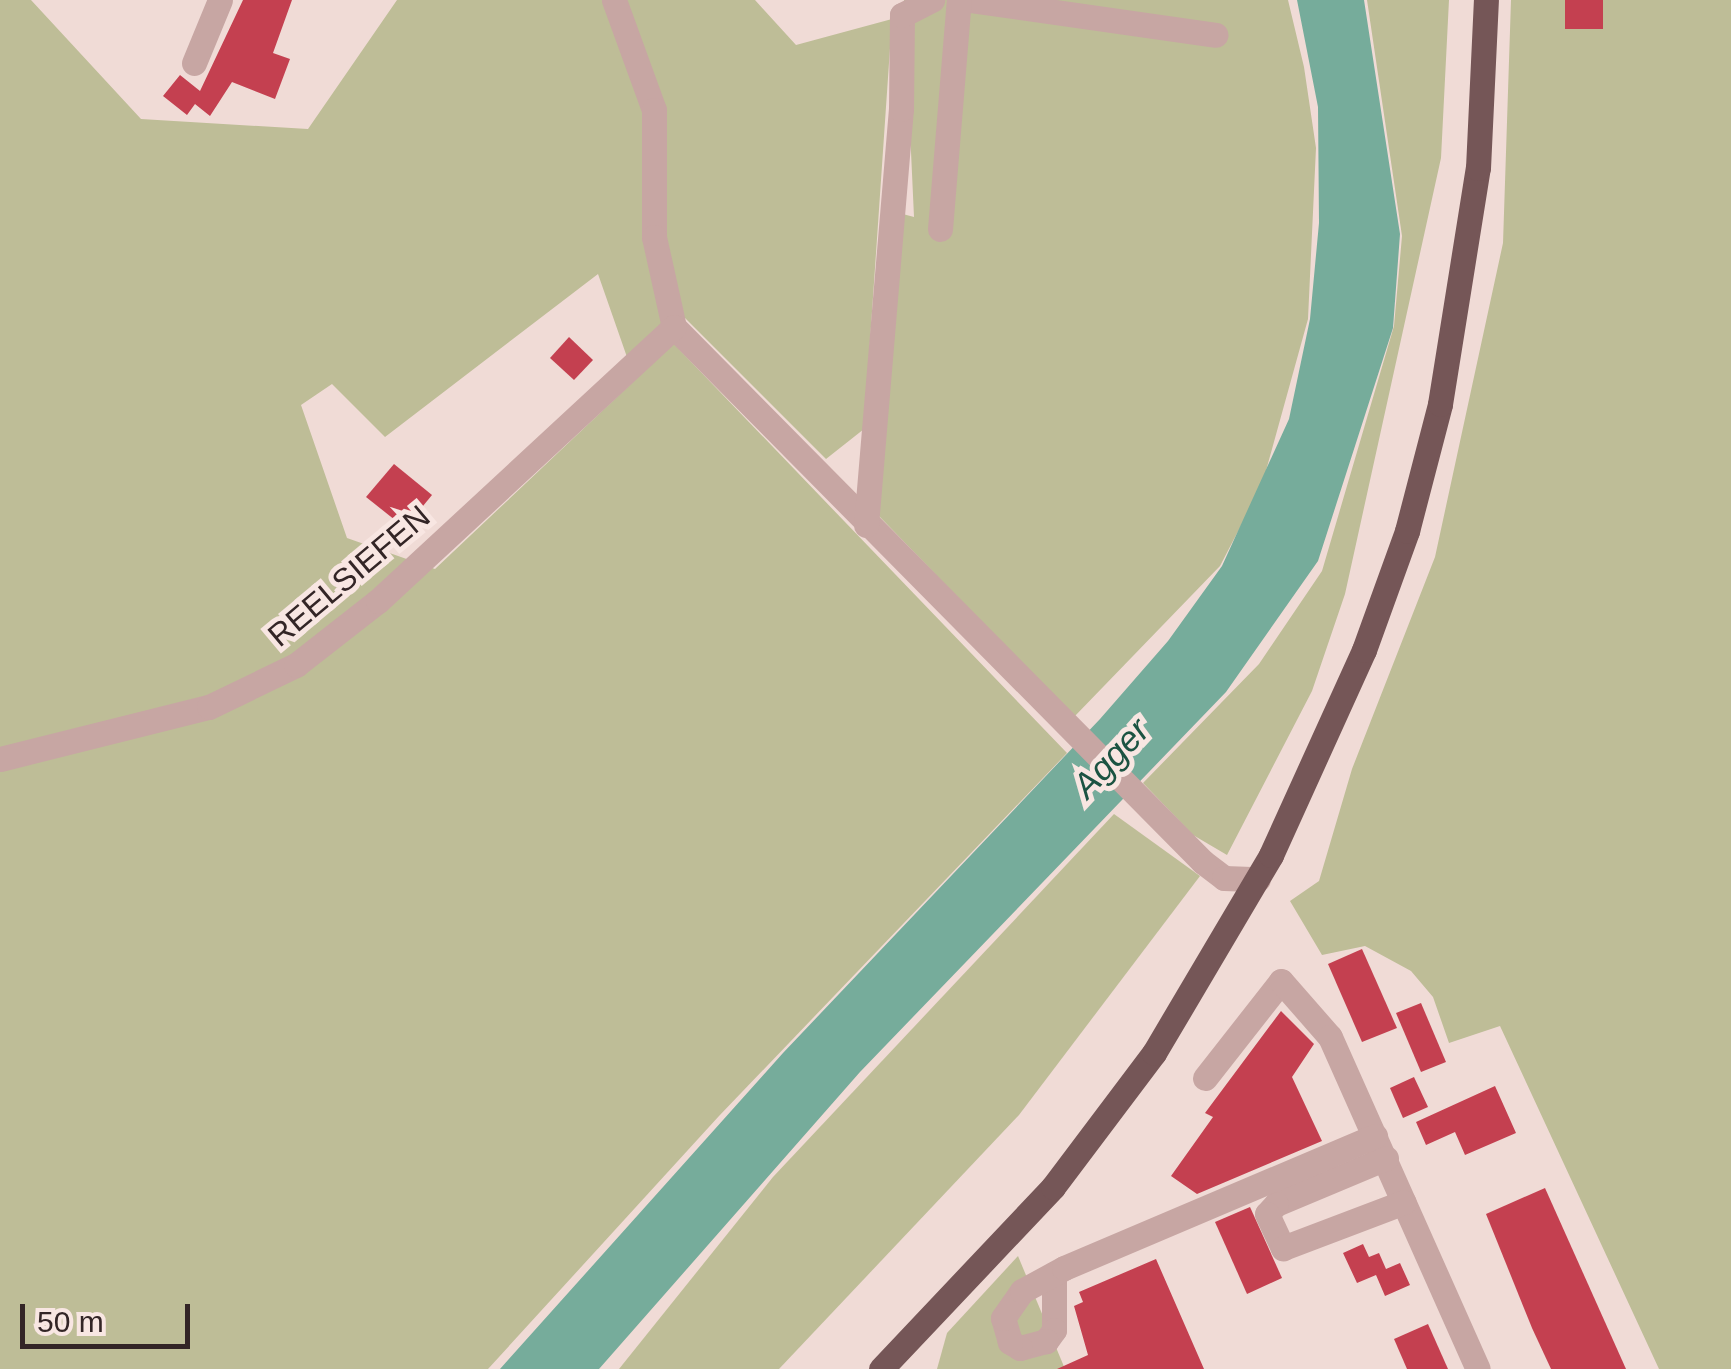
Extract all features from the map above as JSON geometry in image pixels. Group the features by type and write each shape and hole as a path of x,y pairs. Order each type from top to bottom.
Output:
{"main road":[{"path":"881,1369 1064,1173 1154,1054 1258,879 1364,650 1407,531 1461,287 1478,168 1486,0"}],"street":[{"path":"194,63 220,0"},
{"path":"614,0 654,110 654,238 674,327 791,452 1186,845 1224,878 1258,879"},
{"path":"866,525 902,110 902,15 932,0"},
{"path":"940,230 959,0"},
{"path":"971,0 1089,7 1216,35"},
{"name":"REELSIEFEN","path":"0,759 209,706 296,665 378,601 674,327"},
{"path":"1205,1078 1282,980 1330,1037 1478,1369"},
{"path":"1385,1157 1276,1204 1267,1214 1283,1248 1404,1202"},
{"path":"1059,1271 1385,1157"}],"shaded area":[{"path":"0,0 31,0 141,119 308,129 397,0 755,0 796,45 892,19 864,429 826,459 685,318 673,343 1067,753 719,1116 488,1369 0,1369","holes":["598,274 635,380 435,569 347,538 301,405 332,384 385,437"]},
{"path":"904,0 1288,0 1304,67 1316,148 1308,319 1262,485 1220,566 1074,717 879,516 899,213 914,217"},
{"path":"1367,0 1449,0 1441,158 1345,594 1312,691 1227,855 1193,835 1143,783 1259,664 1322,571 1394,326 1402,236"},
{"path":"1511,0 1731,0 1731,1369 1659,1369 1500,1026 1449,1043 1433,997 1411,971 1365,946 1322,955 1290,901 1319,881 1352,769 1435,557 1503,243"},
{"path":"1114,814 1200,876 1019,1115 779,1369 619,1369 773,1177"},
{"path":"1018,1256 1065,1369 937,1369 947,1333"}],"water":[{"name":"Agger","path":"1297,0 1364,0 1400,234 1393,328 1318,561 1226,692 860,1072 599,1369 500,1369 783,1053 1100,719 1168,641 1222,566 1289,419 1310,319 1319,223 1318,107"}],"building":[{"path":"243,0 292,0 273,53 290,59 275,99 232,82 210,116 195,104 187,115 163,96 180,75 200,91"},
{"path":"1565,0 1603,0 1603,29 1565,29"},
{"path":"569,337 593,360 574,380 550,358"},
{"path":"394,464 432,495 405,528 366,497"},
{"path":"1362,949 1397,1028 1362,1042 1328,964"},
{"path":"1421,1003 1446,1062 1421,1072 1396,1013"},
{"path":"1281,1011 1314,1044 1292,1077 1322,1141 1197,1194 1171,1176 1213,1117 1205,1113"},
{"path":"1414,1077 1428,1107 1403,1118 1390,1088"},
{"path":"1495,1086 1516,1133 1465,1155 1455,1132 1426,1145 1416,1122"},
{"path":"1545,1188 1626,1369 1551,1369 1532,1328 1486,1214"},
{"path":"1250,1207 1282,1278 1247,1294 1215,1222"},
{"path":"1363,1244 1369,1257 1379,1253 1386,1269 1400,1263 1410,1285 1385,1296 1376,1275 1357,1283 1343,1253"},
{"path":"1156,1259 1204,1369 1057,1369 1088,1355 1074,1306 1083,1302 1079,1292"},
{"path":"1428,1324 1448,1369 1407,1369 1394,1339"}]}
